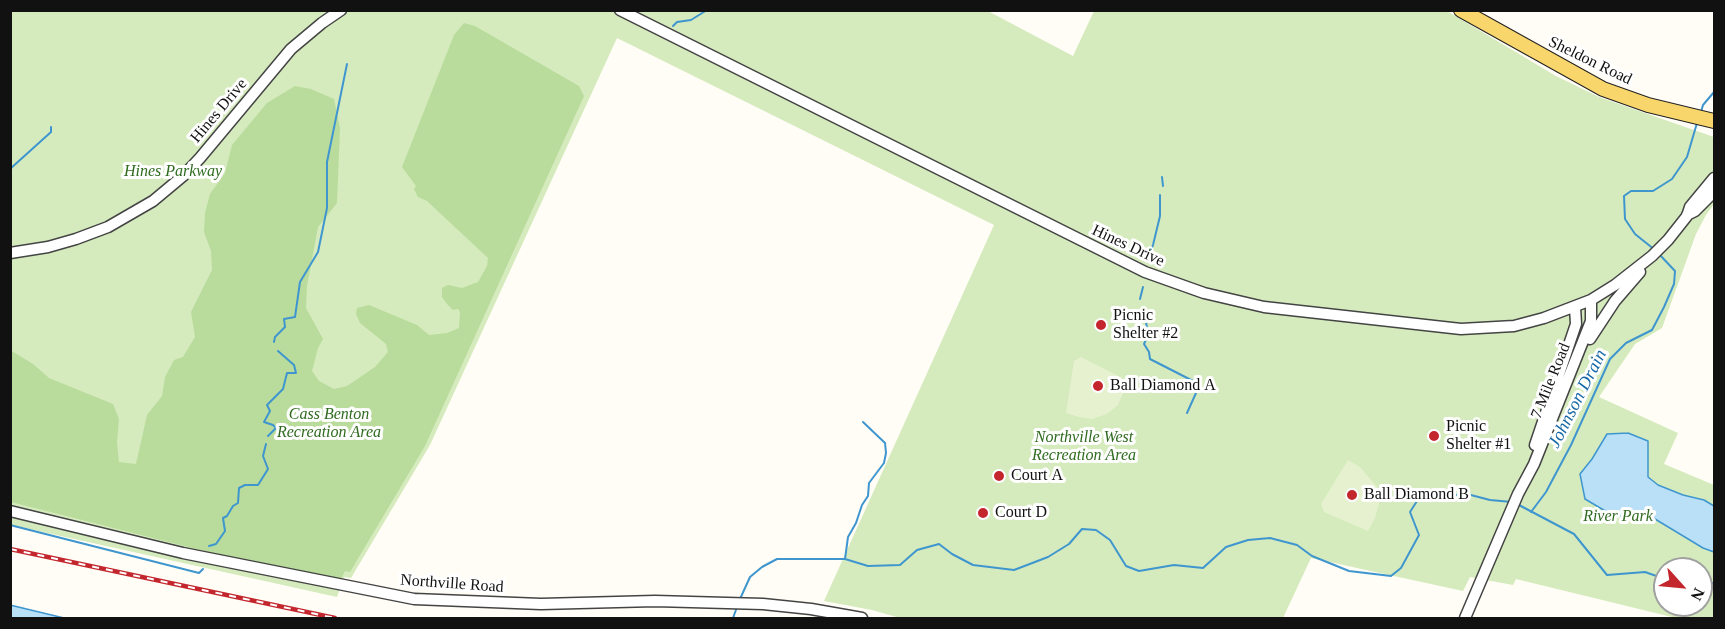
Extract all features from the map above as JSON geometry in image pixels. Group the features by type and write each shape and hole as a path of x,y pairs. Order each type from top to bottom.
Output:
{"main road":[{"name":"Sheldon Road","path":"1461,10 1603,89 1619,96 1708,121"}],"street":[{"name":"Hines Drive","path":"10,252 48,247 76,239 108,227 153,201 200,159 291,49 322,22 341,10"},
{"name":"Hines Drive","path":"620,10 1114,258 1144,272 1204,293 1274,309 1461,329 1514,326 1575,308 1591,300 1616,285 1651,257"},
{"path":"1687,216 1690,207 1714,178"},
{"path":"1564,390 1604,316 1687,216 1714,192"},
{"name":"7 Mile Road","path":"1465,618 1518,494 1534,464 1564,390 1591,321 1591,300"},
{"name":"7 Mile Road","path":"1529,471 1529,463 1576,324 1575,308"},
{"name":"Northville Road","path":"10,511 183,553 414,599 541,604 655,601 756,603 862,618"}],"green space":[{"name":"Hines Parkway","path":"986,10 1073,56 1094,11 1447,11 1556,76 1599,97 1714,137 1714,204 1696,234 1662,328 1635,344 1599,397 1678,433 1664,464 1714,485 1714,618 1672,617 1713,617 1713,557 1653,557 1653,612 1516,579 1513,585 1470,577 1463,591 1311,558 1283,618 900,618 824,601 994,225 617,38 430,445 351,578 344,577 337,597 11,525 11,11"},
{"name":"Cass Benton Recreation Area","path":"464,23 475,26 579,86 584,96 425,446 350,572 345,571 338,585 11,502 10,350 33,364 49,378 113,404 119,419 117,442 119,462 136,464 147,415 162,396 165,377 174,360 183,357 195,337 191,312 212,270 211,251 204,232 205,213 210,194 225,173 232,145 267,103 295,86 311,89 334,99 340,128 337,203 318,227 307,286 306,308 323,339 318,348 312,371 319,381 334,389 347,386 375,367 388,352 386,344 360,323 356,314 357,308 369,305 417,325 429,335 447,333 459,328 460,312 458,309 453,310 447,304 442,297 442,288 448,285 462,288 478,282 487,266 488,258 427,201 418,197 414,189 416,186 402,167 454,35"},
{"name":"Ball Diamond A","path":"1081,357 1128,381 1118,405 1107,414 1092,419 1066,413 1074,361"},
{"name":"Ball Diamond B","path":"1348,460 1360,467 1377,487 1379,503 1368,531 1324,512 1321,504"}],"water":[{"path":"1628,433 1648,441 1648,477 1658,485 1704,500 1714,506 1714,552 1703,548 1655,519 1612,515 1585,499 1580,474 1607,434"},
{"path":"10,605 64,618 11,618"}],"waterway":[{"path":"673,26 677,22 691,20 707,10"},
{"path":"274,342 275,337 285,327 284,319 295,317 300,282 318,252 327,208 327,162 347,64"},
{"name":"Johnson Drain","path":"1701,112 1703,105 1714,92"},
{"name":"Johnson Drain","path":"1655,250 1635,234 1625,219 1624,196 1631,191 1653,191 1672,179 1687,157 1697,123"},
{"path":"10,169 51,132 51,127"},
{"path":"1162,177 1163,186"},
{"path":"1148,258 1160,216 1160,195"},
{"name":"Johnson Drain","path":"1531,512 1546,492 1571,445 1610,359 1626,343 1652,330 1664,307 1674,284 1675,271 1659,254"},
{"path":"1140,299 1143,287"},
{"path":"1145,315 1148,335 1144,344 1150,359 1197,383 1196,393 1187,413"},
{"path":"268,436 276,428 264,422 270,411 267,405 283,389 287,373 296,373 294,365 278,351"},
{"path":"845,559 848,537 868,496 869,483 884,463 886,453 885,443 863,422"},
{"path":"209,546 216,544 225,531 223,518 238,503 239,488 245,485 258,485 268,469 263,456 266,444"},
{"path":"740,599 750,577 777,559 845,559 868,566 900,565 917,550 939,544 973,565 1014,570 1048,557 1069,544 1082,529 1096,530 1110,540 1126,566 1139,571 1174,565 1203,568 1226,547 1248,540 1270,538 1297,545 1312,556 1349,571 1391,576 1401,568 1419,535 1410,512 1417,501 1429,497 1467,494 1490,500 1512,502"},
{"path":"1517,504 1574,534 1607,575 1645,572 1653,575"},
{"path":"10,525 199,573 203,569"},
{"path":"733,618 737,607"}],"railway":[{"path":"10,549 335,618"}],"place":[{"name":"Picnic Shelter #2","path":"1101,325"},
{"name":"Ball Diamond A","path":"1098,386"},
{"name":"Picnic Shelter #1","path":"1434,436"},
{"name":"Court A","path":"999,476"},
{"name":"Ball Diamond B","path":"1352,495"},
{"name":"Court D","path":"983,513"}],"park label":[{"name":"Northville West Recreation Area","path":"1084,447"},
{"name":"River Park","path":"1618,517"}]}
